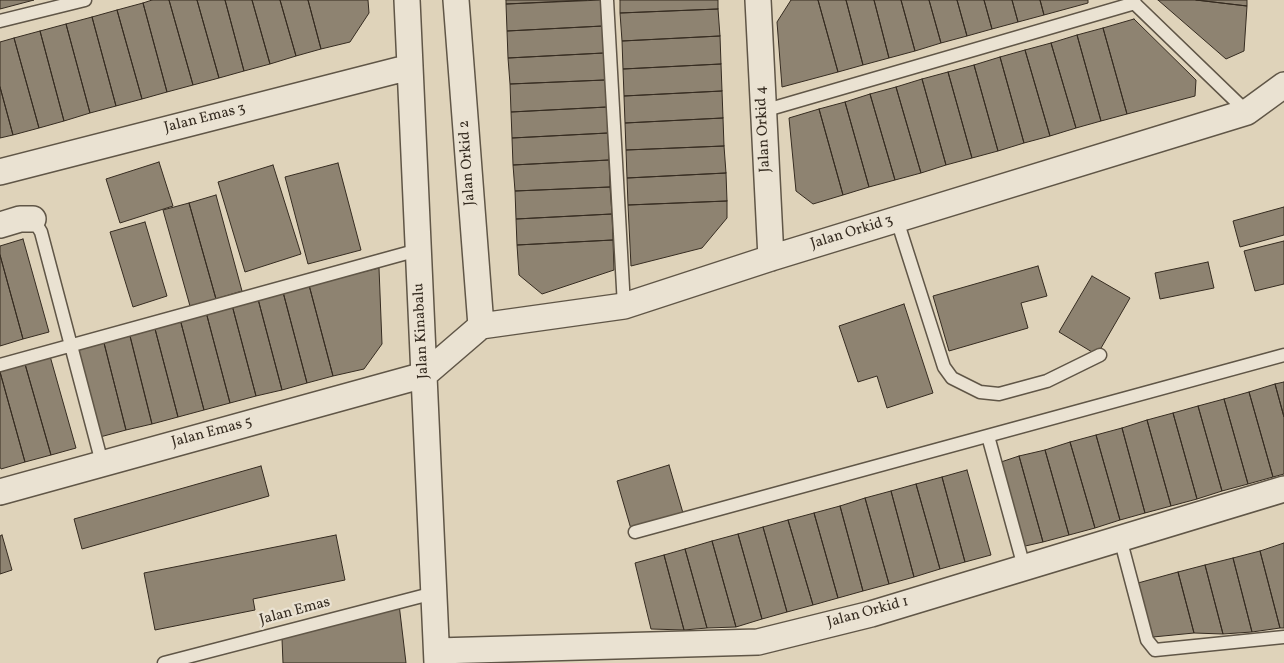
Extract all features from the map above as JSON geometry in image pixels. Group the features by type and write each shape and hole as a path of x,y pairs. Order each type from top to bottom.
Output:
{"street":[{"name":"Jalan Kinabalu","path":"407,0 437,657"},
{"name":"Jalan Orkid 2","path":"456,0 481,326"},
{"name":"Jalan Orkid 4","path":"758,0 771,258"},
{"name":"Jalan Emas 3","path":"0,172 410,67"},
{"name":"Jalan Orkid 3","path":"481,326 624,306 771,258 1247,112 1284,83"},
{"path":"0,225 20,219 33,219"},
{"path":"424,375 481,326"},
{"name":"Jalan Emas 5","path":"0,492 424,375"},
{"name":"Jalan Orkid 1","path":"437,657 758,642 871,614 1284,490"}],"lane":[{"path":"0,21 85,0"},
{"path":"606,0 624,306"},
{"path":"763,111 1133,2 1247,112"},
{"path":"33,219 41,232 69,344 102,463"},
{"path":"897,220 944,367 952,378 980,392 999,394 1047,381 1100,355"},
{"path":"0,365 69,344 418,250"},
{"path":"635,532 1284,355"},
{"path":"988,436 1024,567"},
{"path":"1120,538 1147,640 1155,650 1284,637"},
{"name":"Jalan Emas","path":"164,663 434,592"}],"building":[{"path":"0,0 34,0 0,9"},
{"path":"152,0 169,0 193,85 167,92 143,3"},
{"path":"169,0 197,0 219,78 193,85"},
{"path":"197,0 225,0 244,71 219,78"},
{"path":"225,0 252,0 270,64 244,71"},
{"path":"252,0 280,0 296,56 270,64"},
{"path":"280,0 308,0 321,49 296,56"},
{"path":"308,0 368,0 369,13 350,42 321,49"},
{"path":"506,0 587,0 506,4"},
{"path":"602,0 603,26 507,31 506,4"},
{"path":"620,0 718,0 718,9 620,13"},
{"path":"791,0 818,0 838,72 782,87 777,22"},
{"path":"818,0 846,0 863,65 838,72"},
{"path":"846,0 874,0 889,58 863,65"},
{"path":"874,0 901,0 915,51 889,58"},
{"path":"901,0 929,0 941,43 915,51"},
{"path":"929,0 957,0 967,36 941,43"},
{"path":"957,0 984,0 992,29 967,36"},
{"path":"984,0 1012,0 1018,22 992,29"},
{"path":"1012,0 1040,0 1044,15 1018,22"},
{"path":"1040,0 1088,0 1088,3 1044,15"},
{"path":"1158,0 1196,0 1247,6 1244,51 1226,59"},
{"path":"1196,0 1247,0 1247,6"},
{"path":"143,3 167,92 142,99 117,10"},
{"path":"718,9 720,36 622,41 620,13"},
{"path":"117,10 142,99 116,106 92,17"},
{"path":"92,17 116,106 90,113 66,24"},
{"path":"1134,19 1196,80 1195,96 1127,114 1103,28"},
{"path":"66,24 90,113 64,121 40,31"},
{"path":"603,26 604,53 508,58 507,31"},
{"path":"1103,28 1127,114 1101,121 1077,35"},
{"path":"40,31 64,121 39,128 14,38"},
{"path":"1077,35 1101,121 1076,128 1051,43"},
{"path":"720,36 721,64 623,69 622,41"},
{"path":"14,38 39,128 13,135 0,87 0,42"},
{"path":"1051,43 1076,128 1050,136 1025,50"},
{"path":"1025,50 1050,136 1024,143 1000,57"},
{"path":"604,53 605,80 510,84 508,58"},
{"path":"1000,57 1024,143 998,151 974,65"},
{"path":"721,64 722,91 624,96 623,69"},
{"path":"974,65 998,151 972,158 948,72"},
{"path":"948,72 972,158 946,165 922,79"},
{"path":"922,79 946,165 921,173 896,87"},
{"path":"605,80 607,107 511,112 510,84"},
{"path":"0,87 13,135 0,138"},
{"path":"896,87 921,173 895,180 870,94"},
{"path":"722,91 723,118 625,123 624,96"},
{"path":"870,94 895,180 869,187 845,102"},
{"path":"845,102 869,187 843,195 819,109"},
{"path":"607,107 608,133 512,138 511,112"},
{"path":"819,109 843,195 813,204 796,191 789,118"},
{"path":"723,118 724,146 626,150 625,123"},
{"path":"608,133 609,160 513,165 512,138"},
{"path":"724,146 726,173 627,178 626,150"},
{"path":"609,160 610,187 515,191 513,165"},
{"path":"159,162 173,206 120,223 106,179"},
{"path":"338,163 361,250 308,264 285,177"},
{"path":"273,165 301,254 245,272 218,182"},
{"path":"726,173 727,201 628,205 627,178"},
{"path":"610,187 612,214 516,219 515,191"},
{"path":"216,195 242,291 216,299 189,203"},
{"path":"727,201 727,218 702,248 631,266 628,205"},
{"path":"189,203 216,299 190,306 163,210"},
{"path":"1284,207 1284,235 1240,247 1233,221"},
{"path":"612,214 613,240 517,245 516,219"},
{"path":"145,222 167,296 133,307 110,232"},
{"path":"23,239 49,332 23,339 0,255 0,246"},
{"path":"613,240 614,270 542,294 519,275 517,245"},
{"path":"1284,241 1284,284 1255,291 1244,251"},
{"path":"0,255 23,339 0,346"},
{"path":"1208,262 1214,288 1160,299 1155,273"},
{"path":"1038,266 1047,296 1021,303 1028,328 949,351 933,296"},
{"path":"379,268 382,344 364,369 333,376 309,285"},
{"path":"1092,276 1130,298 1097,355 1059,332"},
{"path":"309,285 333,376 307,383 283,292"},
{"path":"283,292 307,383 282,390 258,299"},
{"path":"258,299 282,390 256,396 232,305"},
{"path":"904,304 933,393 887,408 877,376 858,382 839,326"},
{"path":"232,305 256,396 230,403 206,312"},
{"path":"206,312 230,403 204,410 180,319"},
{"path":"180,319 204,410 178,417 154,325"},
{"path":"154,325 178,417 152,424 129,332"},
{"path":"129,332 152,424 126,430 103,339"},
{"path":"103,339 126,430 100,437 77,346"},
{"path":"50,356 76,448 51,455 25,364"},
{"path":"25,364 51,455 25,462 0,372"},
{"path":"0,372 25,462 1,469 0,467"},
{"path":"1284,382 1284,417 1275,384"},
{"path":"1275,384 1284,417 1284,474 1273,477 1249,392"},
{"path":"1249,392 1273,477 1248,484 1224,399"},
{"path":"1224,399 1248,484 1222,491 1198,406"},
{"path":"1198,406 1222,491 1197,499 1173,413"},
{"path":"1173,413 1197,499 1171,506 1147,420"},
{"path":"1147,420 1171,506 1145,513 1122,428"},
{"path":"1122,428 1145,513 1120,520 1096,435"},
{"path":"1096,435 1120,520 1095,528 1070,442"},
{"path":"1070,442 1095,528 1069,535 1045,450"},
{"path":"1045,450 1069,535 1043,542 1019,456"},
{"path":"1019,456 1043,542 1021,547 998,463"},
{"path":"669,465 683,513 631,529 617,481"},
{"path":"261,466 269,496 82,549 74,519"},
{"path":"967,470 991,555 965,562 942,477"},
{"path":"942,477 965,562 940,569 916,484"},
{"path":"916,484 940,569 914,577 891,491"},
{"path":"891,491 914,577 889,584 865,498"},
{"path":"865,498 889,584 863,591 840,506"},
{"path":"840,506 863,591 838,598 814,513"},
{"path":"814,513 838,598 813,605 788,520"},
{"path":"788,520 813,605 787,612 763,527"},
{"path":"763,527 787,612 762,619 738,534"},
{"path":"738,534 762,619 736,627 712,541"},
{"path":"2,535 12,570 0,574 0,536"},
{"path":"336,535 345,580 253,599 255,610 155,630 144,573"},
{"path":"712,541 736,627 707,628 685,549"},
{"path":"1284,543 1284,628 1280,628 1260,551"},
{"path":"685,549 707,628 684,630 664,555"},
{"path":"1260,551 1280,628 1252,632 1233,558"},
{"path":"664,555 684,630 651,629 635,563"},
{"path":"1233,558 1252,632 1223,634 1205,565"},
{"path":"1205,565 1223,634 1194,633 1178,572"},
{"path":"1178,572 1194,633 1153,637 1138,583"},
{"path":"399,604 406,663 283,663 282,639"}]}
